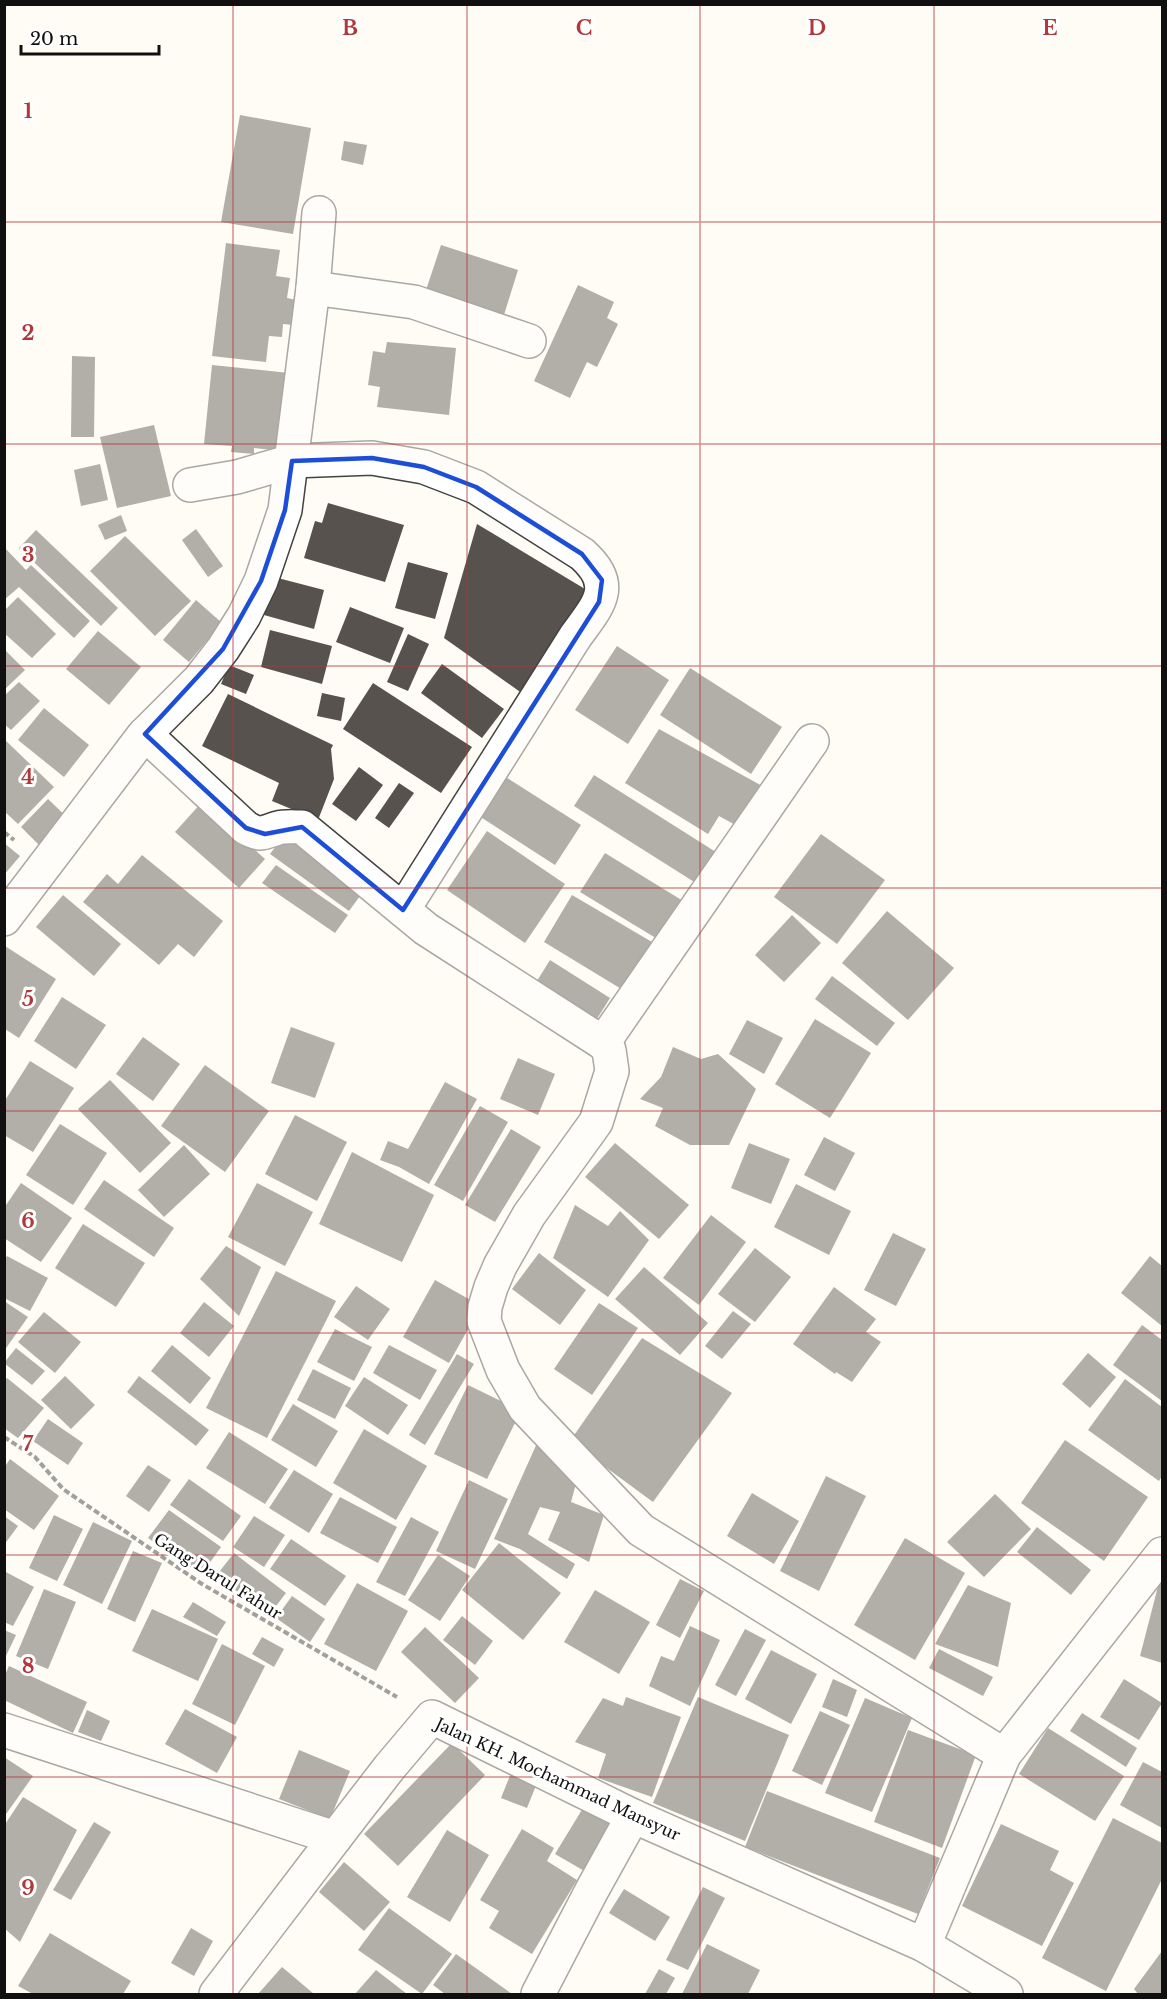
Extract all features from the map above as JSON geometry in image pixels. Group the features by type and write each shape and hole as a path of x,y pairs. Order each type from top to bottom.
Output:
{"street":[{"path":"4,919 145,734 199,680 223,649 261,581 285,510 313,288 319,213"},
{"path":"313,288 414,302 529,341"},
{"path":"190,485 237,477 292,461 372,458 424,467 486,493 582,554 594,565 602,580 599,603 575,637 404,910"},
{"path":"145,734 246,828 257,834 266,834 279,828 302,827 426,929 603,1043 609,1050 612,1071 596,1122 529,1215 500,1266 491,1287 484,1321 503,1370 525,1408 641,1530 1004,1755"},
{"path":"603,1043 812,741"},
{"path":"924,1945 1004,1755 1162,1554"},
{"name":"Jalan KH. Mochammad Mansyur","path":"216,1995 389,1768 432,1717 633,1816 924,1945 1006,1995"},
{"path":"4,1730 335,1838"},
{"path":"538,1995 633,1816"}],"path":[{"name":"Gang Darul Fahur","path":"4,1437 35,1457 63,1489 202,1584 432,1717"}],"highlighted area":[{"path":"372,458 424,467 476,487 582,554 602,580 599,602 403,910 302,827 265,834 246,828 145,734 223,649 261,581 285,510 292,461"}],"building":[{"path":"240,115 311,128 293,234 221,222"},
{"path":"344,141 367,145 363,165 341,160"},
{"path":"226,243 280,250 276,276 290,278 287,298 296,300 293,325 283,324 282,337 269,336 266,362 212,356"},
{"path":"441,245 518,270 503,318 425,293"},
{"path":"578,285 614,302 607,318 618,324 597,367 587,362 570,398 534,381"},
{"path":"387,342 456,348 449,415 377,407 380,387 368,385 373,351 385,353"},
{"path":"72,356 95,357 94,437 71,437"},
{"path":"212,365 289,373 281,451 254,448 254,454 231,452 232,446 204,444"},
{"path":"154,425 171,496 117,508 100,437"},
{"path":"100,464 108,500 81,506 74,470"},
{"path":"328,503 404,525 385,582 304,558 315,521 322,523"},
{"path":"121,515 127,531 105,540 98,525"},
{"path":"477,524 595,595 523,694 444,638"},
{"path":"196,529 223,566 208,577 182,540"},
{"path":"36,530 118,608 101,626 19,548"},
{"path":"125,536 191,601 155,636 90,571"},
{"path":"4,547 26,570 31,565 90,621 74,638 19,587 4,600"},
{"path":"408,562 448,573 435,619 395,608"},
{"path":"274,577 324,590 314,629 264,615"},
{"path":"18,597 56,634 32,658 4,633 4,611"},
{"path":"196,600 222,623 189,662 163,640"},
{"path":"350,607 404,628 390,663 336,642"},
{"path":"270,630 332,646 322,684 261,667"},
{"path":"98,631 141,667 109,705 66,669"},
{"path":"408,634 429,644 408,691 387,682"},
{"path":"617,646 669,680 628,744 575,710"},
{"path":"4,649 25,670 4,690"},
{"path":"442,664 504,709 482,738 421,693"},
{"path":"229,665 254,675 246,694 221,684"},
{"path":"690,668 782,727 751,774 660,715"},
{"path":"19,682 40,701 11,730 4,724 4,696"},
{"path":"373,683 472,747 441,793 343,729"},
{"path":"322,693 345,698 341,721 317,716"},
{"path":"228,694 333,745 331,749 334,779 318,820 272,801 279,783 202,746"},
{"path":"44,708 89,745 64,777 18,740"},
{"path":"659,729 764,787 741,828 719,816 708,834 625,783"},
{"path":"4,739 54,787 18,824 4,811"},
{"path":"359,767 383,785 356,821 332,804"},
{"path":"501,774 581,825 555,865 476,814"},
{"path":"594,775 719,854 699,885 574,806"},
{"path":"399,783 414,793 389,828 375,818"},
{"path":"48,799 73,823 45,851 21,827"},
{"path":"202,802 265,859 239,888 175,832"},
{"path":"289,829 368,885 349,911 270,854"},
{"path":"487,831 565,884 525,943 447,890"},
{"path":"821,834 885,880 837,944 774,897"},
{"path":"4,843 20,856 4,875"},
{"path":"605,853 688,904 664,943 580,892"},
{"path":"142,855 223,921 194,957 178,944 159,965 83,902 107,874 118,884"},
{"path":"276,865 348,915 335,933 262,883"},
{"path":"63,895 121,944 94,976 36,927"},
{"path":"572,895 652,942 623,990 544,942"},
{"path":"887,911 954,968 908,1020 842,963"},
{"path":"792,915 821,943 784,982 755,955"},
{"path":"5,946 56,979 19,1038 5,1029"},
{"path":"550,960 610,998 592,1027 532,989"},
{"path":"832,976 895,1023 877,1046 815,999"},
{"path":"62,997 106,1025 76,1069 34,1041"},
{"path":"815,1019 871,1053 830,1118 775,1084"},
{"path":"747,1020 783,1038 764,1074 729,1054"},
{"path":"291,1027 335,1043 315,1098 271,1083"},
{"path":"143,1037 180,1064 153,1101 116,1074"},
{"path":"673,1047 701,1059 718,1054 756,1089 729,1145 690,1145 655,1126 663,1108 640,1099 661,1077"},
{"path":"518,1058 555,1074 538,1115 500,1099"},
{"path":"30,1061 74,1088 33,1152 4,1135 4,1102"},
{"path":"205,1065 269,1111 225,1172 161,1126"},
{"path":"110,1080 171,1143 140,1173 78,1109"},
{"path":"445,1082 477,1099 429,1184 399,1167 380,1160 388,1141 408,1149"},
{"path":"480,1106 508,1122 463,1201 434,1185"},
{"path":"295,1115 347,1142 317,1201 265,1174"},
{"path":"60,1124 107,1153 73,1205 26,1175"},
{"path":"511,1129 541,1147 495,1222 465,1205"},
{"path":"824,1137 855,1153 835,1191 804,1175"},
{"path":"615,1143 689,1205 659,1239 585,1177"},
{"path":"749,1143 790,1159 771,1204 731,1188"},
{"path":"184,1145 210,1174 164,1217 138,1190"},
{"path":"352,1152 434,1195 402,1262 319,1224"},
{"path":"104,1180 174,1228 154,1257 84,1209"},
{"path":"21,1183 72,1218 41,1262 4,1238 4,1208"},
{"path":"257,1183 313,1212 285,1266 228,1237"},
{"path":"796,1184 851,1211 829,1255 774,1227"},
{"path":"575,1205 608,1226 620,1211 649,1240 608,1297 553,1258"},
{"path":"711,1215 746,1242 699,1305 663,1278"},
{"path":"83,1224 145,1263 116,1307 55,1268"},
{"path":"893,1233 926,1249 896,1306 864,1290"},
{"path":"226,1246 261,1267 239,1316 200,1279"},
{"path":"755,1248 791,1277 755,1322 718,1294"},
{"path":"539,1253 586,1290 560,1325 512,1289"},
{"path":"7,1256 48,1278 30,1311 4,1298 4,1261"},
{"path":"1150,1256 1162,1266 1162,1326 1121,1293"},
{"path":"644,1267 708,1323 680,1355 615,1299"},
{"path":"276,1271 336,1301 267,1438 206,1408"},
{"path":"435,1280 481,1306 449,1363 403,1337"},
{"path":"356,1286 390,1309 368,1340 334,1317"},
{"path":"834,1287 876,1319 866,1332 881,1342 852,1382 836,1372 835,1374 793,1344"},
{"path":"4,1301 28,1317 4,1351"},
{"path":"204,1302 234,1326 209,1357 180,1333"},
{"path":"599,1303 638,1328 592,1395 554,1369"},
{"path":"733,1311 751,1324 722,1359 705,1346"},
{"path":"44,1312 81,1342 55,1373 18,1342"},
{"path":"1142,1325 1162,1340 1162,1401 1113,1365"},
{"path":"335,1329 372,1347 354,1381 317,1362"},
{"path":"642,1338 732,1393 653,1502 570,1441"},
{"path":"172,1345 211,1378 190,1404 151,1371"},
{"path":"389,1345 437,1370 420,1400 373,1373"},
{"path":"16,1348 45,1371 32,1385 4,1363"},
{"path":"1088,1353 1116,1377 1090,1408 1062,1384"},
{"path":"457,1354 474,1364 425,1445 409,1435"},
{"path":"313,1369 351,1388 335,1419 297,1400"},
{"path":"65,1376 95,1405 71,1429 41,1400"},
{"path":"139,1376 209,1430 196,1446 127,1392"},
{"path":"364,1377 408,1405 388,1435 345,1406"},
{"path":"7,1378 44,1408 18,1438 4,1428 4,1382"},
{"path":"1125,1379 1162,1407 1162,1476 1159,1481 1088,1430"},
{"path":"468,1385 521,1411 487,1479 434,1454"},
{"path":"293,1404 338,1431 316,1467 271,1440"},
{"path":"48,1419 83,1443 68,1465 33,1441"},
{"path":"364,1429 427,1466 396,1520 333,1483"},
{"path":"229,1432 288,1469 265,1504 206,1468"},
{"path":"1065,1440 1148,1497 1104,1561 1021,1503"},
{"path":"538,1441 581,1465 571,1502 604,1515 589,1562 548,1540 560,1512 540,1507 528,1534 575,1564 567,1579 520,1549 494,1539"},
{"path":"10,1459 59,1496 34,1530 4,1509 4,1468"},
{"path":"148,1465 171,1480 149,1512 126,1496"},
{"path":"294,1470 333,1494 309,1533 269,1508"},
{"path":"826,1476 866,1496 819,1591 780,1571"},
{"path":"189,1479 241,1516 223,1541 170,1505"},
{"path":"469,1480 508,1499 475,1569 436,1551"},
{"path":"752,1493 799,1521 774,1564 727,1536"},
{"path":"995,1494 1031,1529 984,1577 947,1542"},
{"path":"340,1497 397,1527 378,1563 320,1533"},
{"path":"169,1510 221,1547 201,1575 148,1538"},
{"path":"54,1515 83,1529 57,1581 29,1568"},
{"path":"4,1516 18,1526 4,1545"},
{"path":"254,1516 285,1535 264,1567 233,1547"},
{"path":"411,1517 439,1532 405,1596 376,1582"},
{"path":"93,1522 132,1541 102,1604 63,1585"},
{"path":"1037,1527 1091,1570 1071,1595 1017,1552"},
{"path":"905,1538 965,1573 915,1660 854,1625"},
{"path":"291,1539 346,1576 325,1606 270,1569"},
{"path":"499,1543 561,1593 523,1640 462,1590"},
{"path":"133,1551 162,1563 135,1622 107,1609"},
{"path":"234,1553 286,1593 269,1615 216,1576"},
{"path":"438,1555 470,1576 440,1621 408,1600"},
{"path":"4,1571 34,1587 13,1626 4,1622"},
{"path":"1162,1571 1162,1663 1140,1656"},
{"path":"680,1579 704,1591 680,1638 656,1625"},
{"path":"357,1583 408,1611 376,1671 324,1644"},
{"path":"968,1585 1011,1603 998,1667 935,1644"},
{"path":"44,1589 76,1602 48,1669 16,1656"},
{"path":"595,1590 650,1622 619,1674 564,1642"},
{"path":"292,1596 325,1619 310,1642 276,1618"},
{"path":"193,1602 226,1622 217,1636 183,1617"},
{"path":"152,1609 218,1639 198,1681 132,1651"},
{"path":"462,1616 493,1641 475,1665 443,1640"},
{"path":"690,1626 720,1640 690,1706 649,1686 661,1656 674,1661"},
{"path":"425,1627 479,1678 455,1703 401,1652"},
{"path":"745,1629 766,1640 736,1696 715,1685"},
{"path":"4,1630 16,1635 4,1660"},
{"path":"262,1637 284,1649 274,1667 252,1654"},
{"path":"222,1644 265,1666 235,1725 192,1704"},
{"path":"939,1649 993,1677 983,1696 929,1668"},
{"path":"771,1650 817,1674 791,1724 745,1699"},
{"path":"9,1666 87,1702 73,1733 4,1700 4,1677"},
{"path":"833,1679 857,1690 847,1717 822,1707"},
{"path":"1124,1679 1162,1703 1139,1740 1100,1717"},
{"path":"626,1697 681,1717 652,1797 598,1778 606,1754 575,1742 603,1698 623,1706"},
{"path":"698,1697 789,1735 745,1841 653,1803"},
{"path":"865,1698 912,1718 872,1812 825,1793"},
{"path":"185,1709 237,1737 217,1773 165,1744"},
{"path":"87,1710 110,1721 101,1741 78,1732"},
{"path":"820,1711 850,1725 822,1785 792,1771"},
{"path":"1082,1713 1137,1748 1126,1767 1070,1731"},
{"path":"1048,1728 1124,1776 1095,1821 1019,1774"},
{"path":"908,1730 976,1755 942,1848 874,1822"},
{"path":"452,1743 485,1775 398,1866 364,1834"},
{"path":"299,1750 350,1771 330,1819 279,1799"},
{"path":"4,1757 33,1776 4,1817"},
{"path":"1143,1762 1162,1772 1162,1828 1120,1805"},
{"path":"511,1773 537,1783 527,1808 501,1798"},
{"path":"767,1791 940,1858 918,1914 745,1847"},
{"path":"23,1797 77,1830 20,1942 4,1928 4,1826"},
{"path":"583,1808 621,1830 593,1876 555,1854"},
{"path":"1113,1818 1162,1843 1162,1879 1106,1991 1042,1958"},
{"path":"94,1822 111,1832 71,1900 53,1890"},
{"path":"1001,1824 1059,1851 1050,1870 1074,1883 1042,1946 962,1906"},
{"path":"522,1829 554,1848 547,1861 577,1880 532,1954 489,1928 499,1911 480,1900"},
{"path":"447,1830 489,1855 450,1922 407,1897"},
{"path":"344,1862 390,1902 364,1931 319,1892"},
{"path":"703,1887 725,1898 688,1970 666,1960"},
{"path":"624,1889 670,1917 655,1941 609,1913"},
{"path":"389,1908 452,1954 422,1994 358,1950"},
{"path":"191,1928 213,1941 194,1976 171,1963"},
{"path":"50,1933 131,1981 123,1994 33,1994 18,1986"},
{"path":"707,1944 760,1970 748,1994 682,1994"},
{"path":"1162,1951 1162,1994 1138,1994 1134,1989"},
{"path":"456,1954 512,1994 445,1994 433,1985"},
{"path":"282,1967 314,1994 258,1994"},
{"path":"659,1969 675,1978 666,1994 645,1994"},
{"path":"376,1970 407,1994 355,1994"}]}
